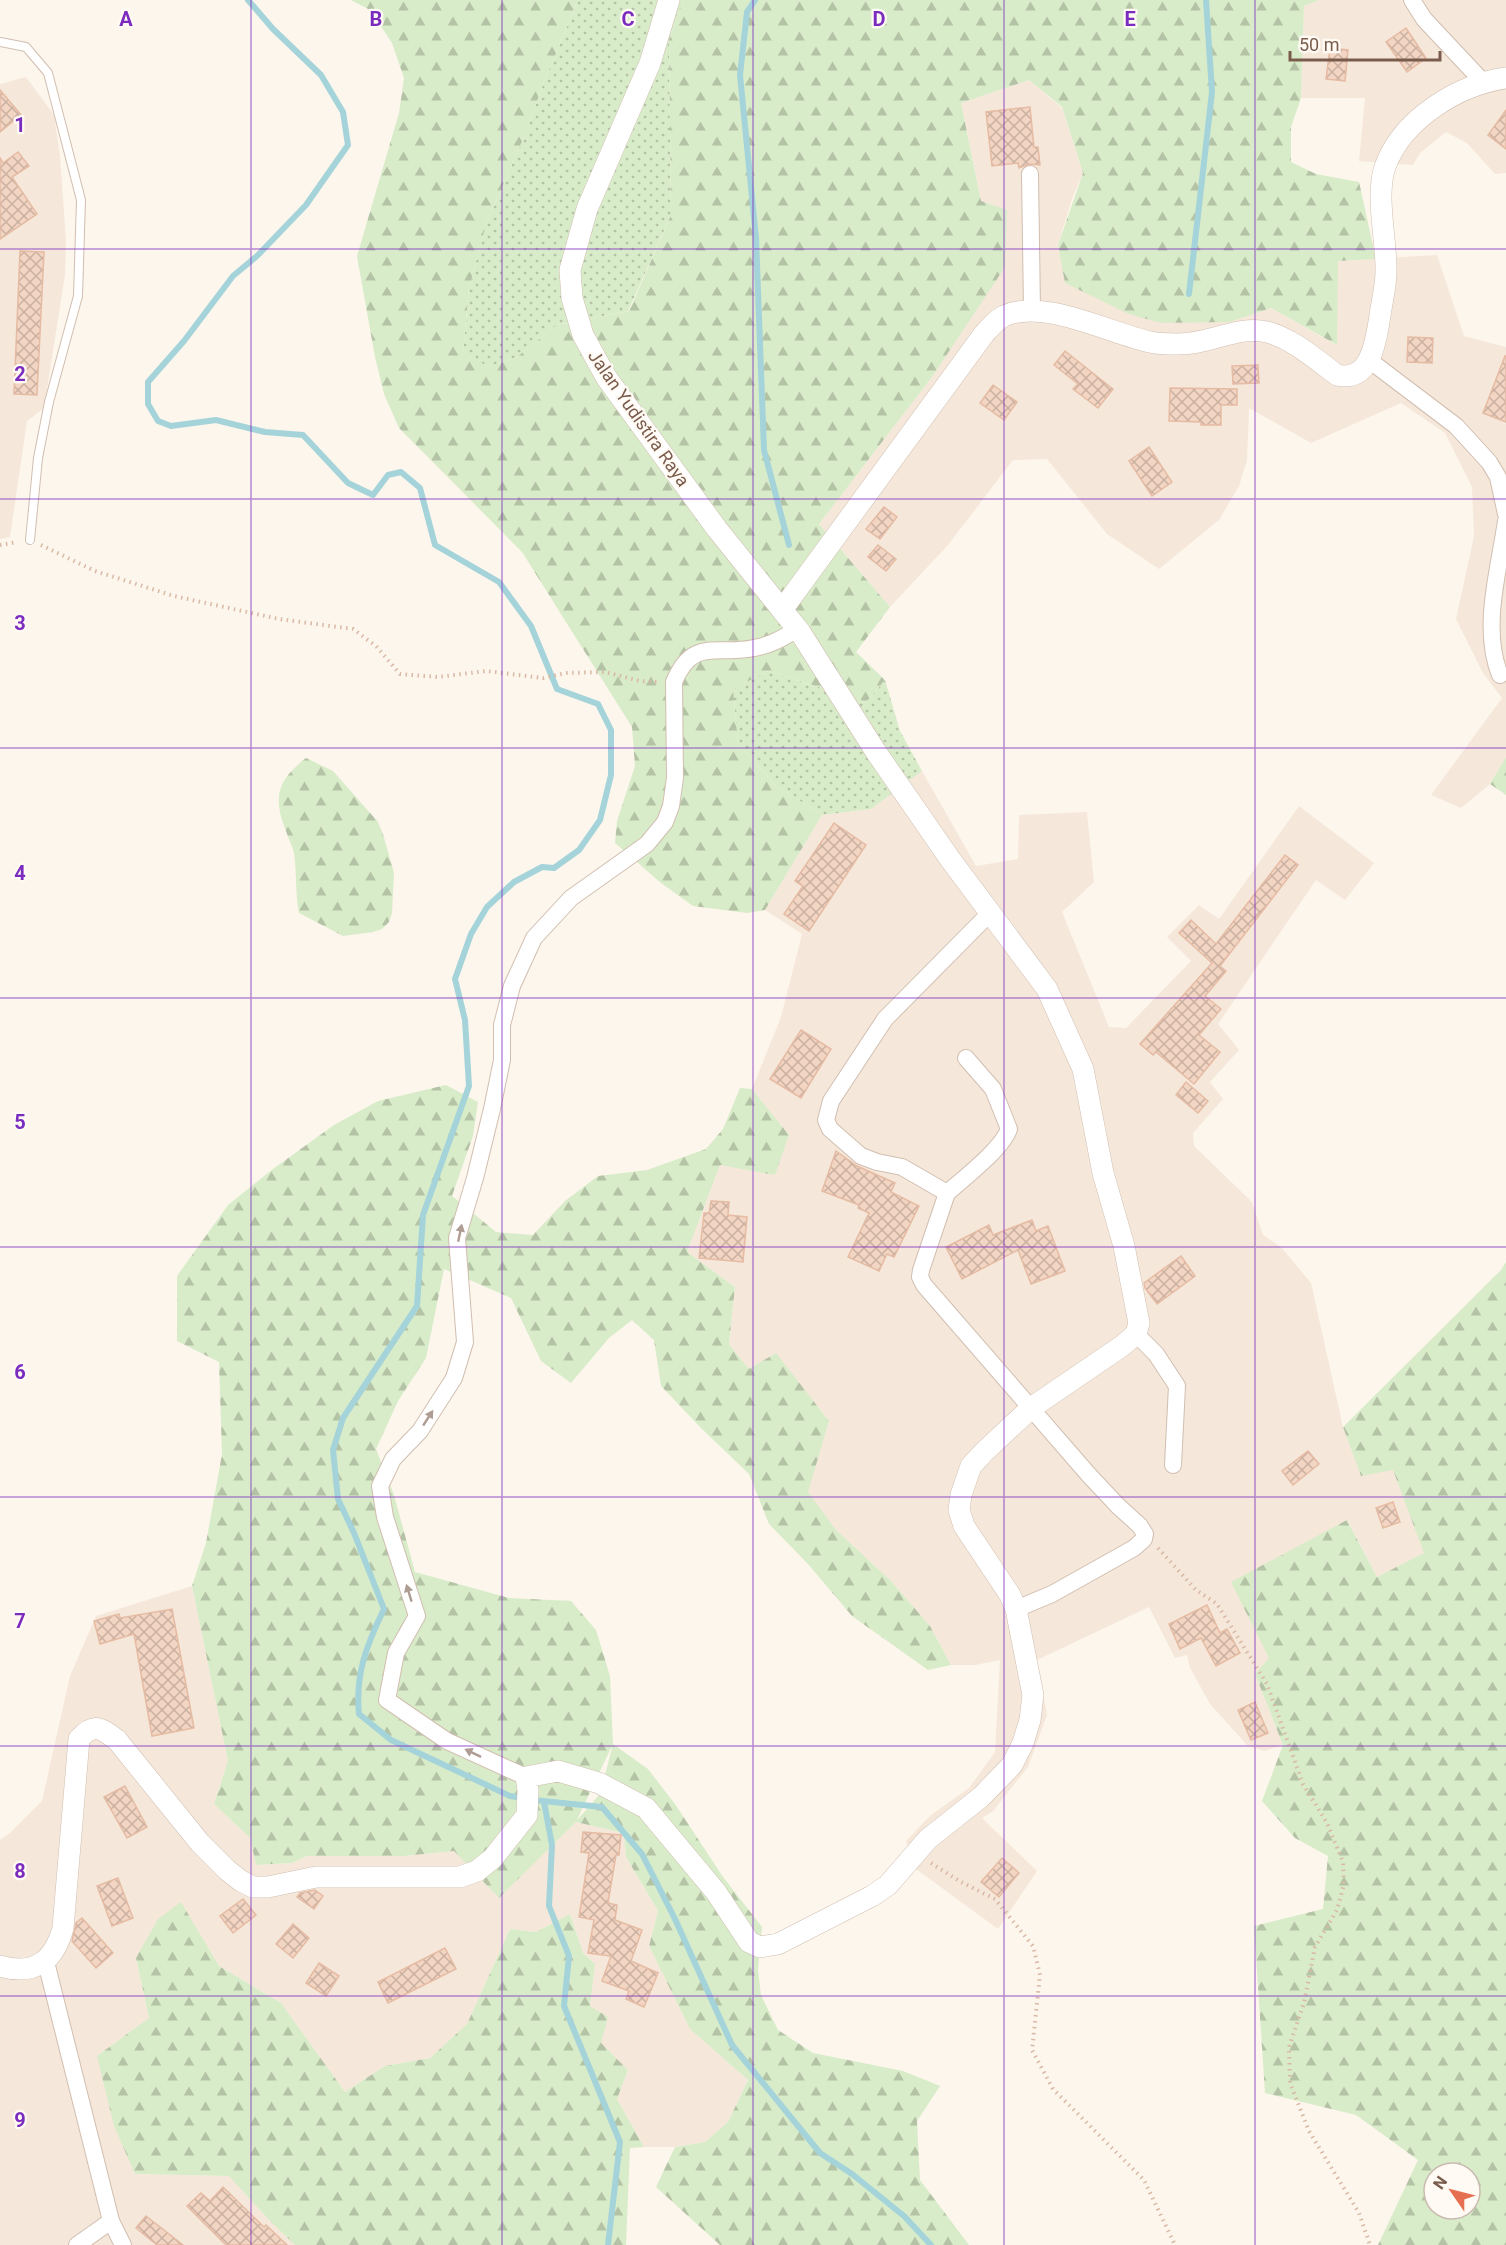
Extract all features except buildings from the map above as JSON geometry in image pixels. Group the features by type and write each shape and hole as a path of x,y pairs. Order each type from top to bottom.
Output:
{"street":[{"name":"Jalan Yudistira Raya","path":"669,0 650,63 587,209 570,270 572,298 583,335 606,377 717,529 797,629 883,762 950,859 1047,988 1083,1069 1102,1173 1124,1246 1138,1308 1139,1323 1136,1334"},
{"path":"1412,0 1424,19 1484,83"},
{"path":"782,610 984,334 1002,317 1016,312 1047,311 1152,343 1179,345 1205,342 1245,331 1270,333 1314,358 1337,375 1354,376 1369,360 1376,341 1386,273 1382,199 1385,168 1397,143 1417,121 1443,102 1472,86 1506,78"},
{"path":"1030,174 1032,310"},
{"path":"1369,360 1456,426 1489,462 1498,477 1506,514"},
{"path":"1500,675 1494,660 1493,606 1506,521"},
{"path":"527,1784 447,1741 387,1700 396,1653 417,1617 385,1517 380,1486 393,1459 420,1431 454,1378 465,1342 458,1238 492,1108 502,1060 502,1025 512,986 534,938 571,898 647,844 665,822 671,806 675,778 674,682 679,670 696,654 711,649 752,649 777,642 797,629"},
{"path":"947,1193 902,1167 861,1156 830,1129 825,1120 831,1101 885,1019 990,913"},
{"path":"966,1058 993,1089 1009,1129 996,1148 947,1193 920,1277 924,1286 1088,1474 1140,1526 1145,1534 1144,1539 1134,1548 1052,1594 1016,1609"},
{"path":"527,1784 558,1771 599,1783 646,1808 716,1892 749,1942 757,1946 778,1944 872,1896 888,1885 928,1839 1001,1779 1012,1765 1023,1743 1030,1720 1033,1695 1016,1609 1010,1595 964,1526 959,1510 961,1495 971,1466 1031,1408 1136,1334 1156,1354 1177,1386 1173,1465"},
{"path":"0,1966 14,1970 46,1962 59,1945 63,1928 79,1739 87,1730 101,1728 117,1740 201,1843 227,1870 253,1887 268,1887 316,1877 460,1877 477,1871 493,1858 527,1815 527,1784"},
{"path":"46,1962 111,2221 123,2245"},
{"path":"77,2245 111,2221"}],"lane":[{"path":"0,42 26,47 48,73 81,200 78,296 47,414 38,458 30,540"}],"path":[{"path":"0,545 30,540 95,571 174,596 279,619 353,629 376,646 400,674 438,677 486,671 543,678 566,673 605,672 640,681 674,682"},
{"path":"1145,1534 1196,1590 1217,1604 1267,1684 1303,1784 1327,1823 1343,1862 1344,1884 1337,1910 1315,1947 1304,2003 1289,2047 1290,2083 1309,2131 1359,2213 1370,2245"},
{"path":"915,1853 961,1882 995,1899 1033,1946 1040,1975 1032,2050 1053,2089 1144,2180 1175,2245"}],"shaded area":[{"path":"1319,0 1506,0 1506,173 1495,174 1467,143 1446,132 1420,153 1413,165 1359,161 1365,98 1301,98 1304,6"},
{"path":"26,77 54,115 60,156 66,240 65,275 44,408 27,421 10,537 0,539 0,84"},
{"path":"1029,80 1062,108 1083,173 1072,199 1058,245 1066,283 1230,322 1271,308 1336,345 1337,261 1437,255 1464,336 1506,347 1506,757 1490,784 1461,808 1431,795 1502,698 1483,673 1456,619 1474,536 1472,487 1445,433 1401,403 1311,443 1249,408 1247,460 1239,486 1219,520 1159,569 1107,534 1047,459 1013,460 948,545 890,607 819,524 932,377 981,201 961,103"},
{"path":"922,771 976,866 1018,859 1019,815 1087,812 1094,882 1062,912 1109,1027 1126,1028 1191,961 1167,937 1199,905 1219,919 1299,806 1374,863 1345,900 1316,880 1218,1024 1239,1050 1210,1082 1223,1099 1193,1133 1194,1146 1252,1202 1263,1235 1281,1247 1311,1283 1343,1427 1361,1475 1393,1469 1425,1553 1377,1577 1348,1521 1269,1659 1255,1674 1283,1745 1264,1751 1247,1745 1210,1704 1190,1668 1187,1655 1175,1658 1149,1607 1037,1660 1047,1715 1028,1767 993,1811 982,1818 1037,1871 998,1929 916,1869 906,1841 931,1815 969,1788 995,1752 1000,1660 975,1665 951,1665 930,1626 891,1581 836,1530 807,1492 829,1421 776,1354 749,1369 729,1344 735,1287 687,1252 720,1165 789,1135 752,1089 781,1017 802,934 765,910 822,815 871,809"},
{"path":"192,1586 228,1761 214,1804 250,1838 256,1865 292,1863 307,1856 404,1856 454,1851 499,1898 576,1822 619,1832 624,1837 626,1857 658,1911 649,1946 690,2029 748,2080 728,2122 705,2142 675,2147 644,2147 617,2099 628,2070 600,2043 590,2006 595,1964 583,1953 570,1914 536,1932 510,1929 467,2024 430,2058 385,2066 345,2092 281,2003 219,1966 181,1903 136,1958 149,2018 97,2056 135,2174 230,2176 295,2245 0,2245 0,1840 42,1801 70,1676 96,1616"}],"green space":[{"path":"351,0 578,0 523,139 486,224 469,288 463,351 488,367 517,357 557,325 629,311 671,215 669,39 684,0 1319,0 1304,6 1301,98 1291,127 1291,162 1316,174 1359,182 1376,259 1338,261 1337,345 1271,308 1230,322 1161,323 1129,314 1065,283 1058,245 1083,173 1062,107 1029,80 961,103 981,201 1007,210 1005,267 932,377 819,524 890,607 856,652 885,680 866,702 768,671 733,689 738,743 775,785 822,815 765,910 747,913 693,906 661,883 615,843 617,821 635,766 632,727 522,552 399,428 384,394 357,256 399,113 404,78 392,43 370,10"},
{"path":"578,0 684,0 669,39 671,215 628,311 557,325 517,357 488,367 463,352 469,288 486,224 523,139"},
{"path":"768,671 866,702 885,680 900,731 922,771 871,809 822,815 775,785 738,743 733,689"},
{"path":"1506,757 1506,795 1490,784"},
{"path":"306,758 333,771 378,822 394,873 392,913 389,922 382,929 343,936 299,913 294,853 279,808 279,798 280,790 289,774"},
{"path":"446,1085 478,1102 473,1136 452,1196 496,1232 533,1235 565,1201 598,1176 647,1170 706,1149 723,1129 740,1088 752,1089 789,1135 775,1175 720,1165 687,1252 735,1287 729,1344 749,1369 776,1353 829,1421 808,1492 836,1530 891,1581 930,1626 951,1665 928,1670 852,1616 808,1564 769,1524 749,1474 661,1386 654,1340 632,1320 609,1338 571,1383 541,1361 511,1298 444,1269 426,1358 398,1401 376,1449 394,1495 415,1572 509,1598 571,1601 596,1630 610,1676 613,1744 648,1769 675,1804 723,1877 762,1927 758,1970 761,1995 778,2030 813,2053 903,2071 940,2086 917,2121 920,2180 969,2245 720,2245 656,2187 675,2147 705,2142 728,2122 748,2080 690,2029 649,1946 658,1911 626,1857 624,1837 619,1832 576,1822 499,1898 454,1851 404,1856 307,1856 292,1863 256,1865 250,1838 214,1804 228,1761 192,1586 206,1543 222,1454 219,1362 177,1341 177,1276 228,1205 334,1125 378,1101","holes":["612,1748 600,1794 577,1820"]},
{"path":"1506,1262 1506,2245 1378,2245 1418,2160 1356,2115 1265,2093 1254,1926 1323,1909 1328,1856 1295,1838 1262,1801 1283,1745 1255,1674 1269,1658 1231,1582 1347,1520 1377,1577 1424,1553 1393,1470 1361,1476 1343,1427 1501,1270"},
{"path":"181,1902 219,1966 281,2003 345,2092 385,2066 430,2058 467,2024 510,1929 536,1932 570,1914 583,1953 595,1964 590,2006 608,2017 601,2043 628,2070 617,2099 644,2147 630,2148 626,2245 295,2245 229,2176 135,2174 114,2126 97,2056 149,2018 136,1958 158,1919"}],"waterway":[{"path":"248,0 273,29 321,75 343,112 348,145 306,205 257,256 233,276 184,341 148,382 148,404 158,421 171,426 216,420 265,432 303,435 348,483 373,495 388,475 401,472 420,488 435,545 499,582 531,626 557,689 598,704 611,730 611,775 600,820 579,850 554,868 542,867 514,882 487,907 471,934 455,979 465,1020 469,1086 423,1215 417,1306 343,1418 333,1450 338,1499 384,1609 372,1635 361,1672 359,1714 391,1740 510,1796 523,1798"},
{"path":"755,0 747,12 740,75 756,238 764,450 789,545"},
{"path":"1189,294 1212,92 1206,0"},
{"path":"533,1800 602,1807 642,1854 675,1919 732,2045 820,2153 852,2174 904,2216 931,2245"},
{"path":"544,1802 552,1845 549,1906 569,1956 564,2006 620,2142 608,2245"}]}
